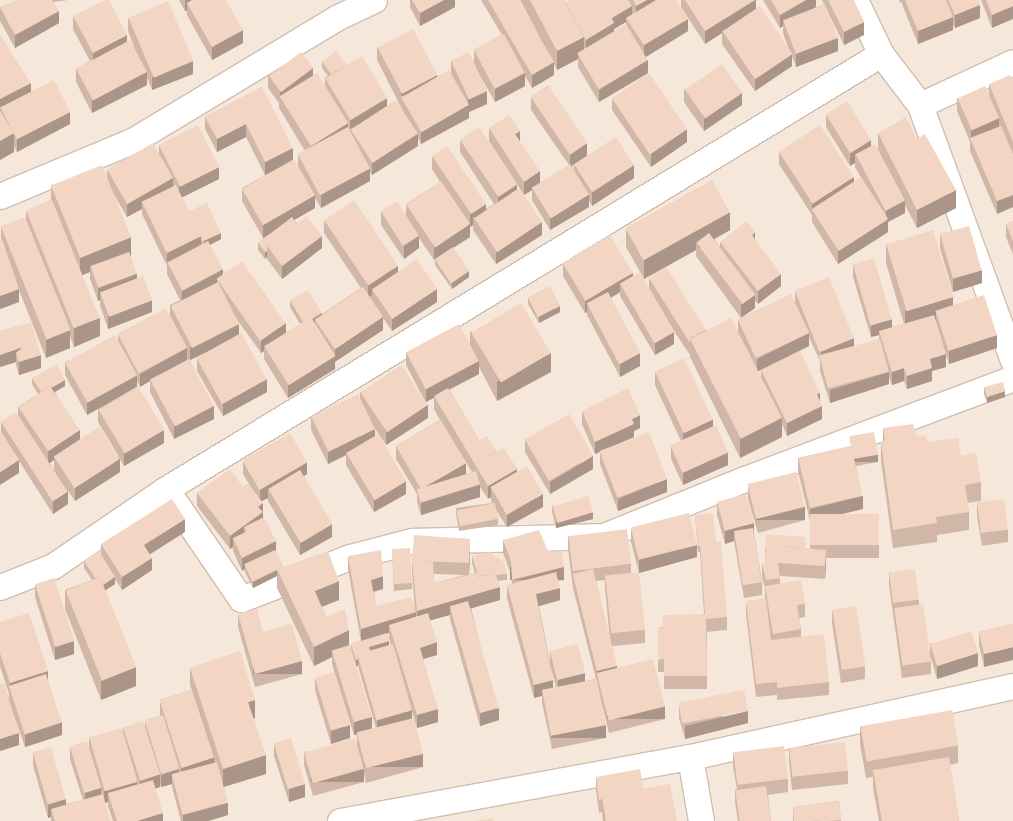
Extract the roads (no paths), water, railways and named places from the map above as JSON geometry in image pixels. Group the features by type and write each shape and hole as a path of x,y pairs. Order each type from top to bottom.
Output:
{"street":[{"path":"0,196 134,140 336,18 374,0"},
{"path":"855,0 881,54 920,105 1013,360"},
{"path":"0,587 53,566 166,489 881,54"},
{"path":"920,105 1013,62"},
{"path":"166,489 241,599 350,558 412,541 604,536 742,480 1013,378"},
{"path":"340,821 397,815 690,757 1013,686"},
{"path":"690,757 701,821"}]}
